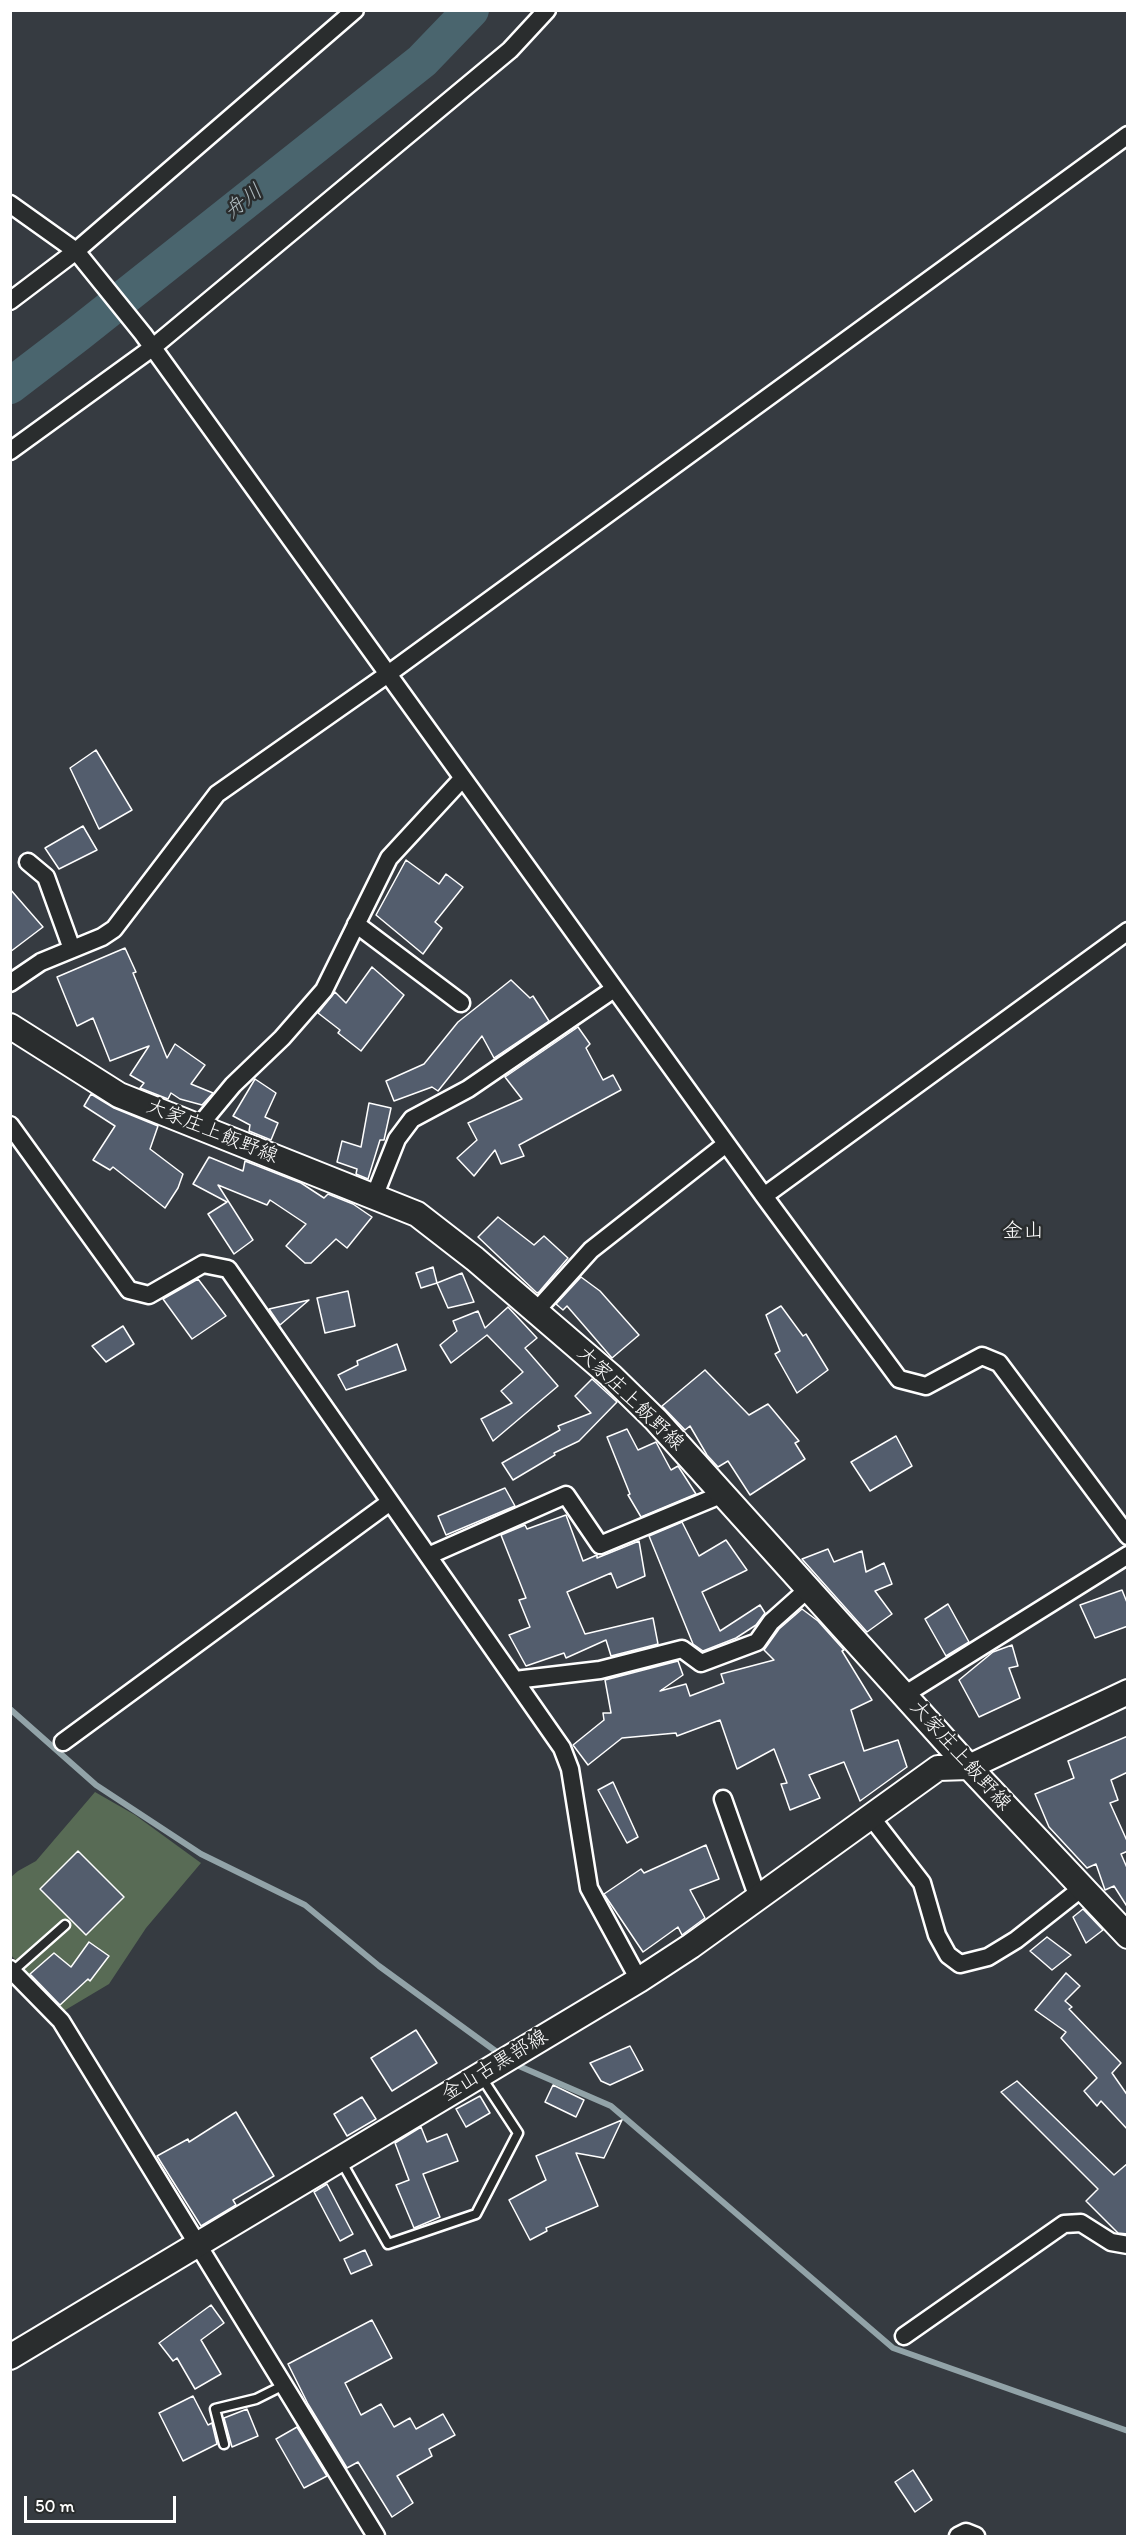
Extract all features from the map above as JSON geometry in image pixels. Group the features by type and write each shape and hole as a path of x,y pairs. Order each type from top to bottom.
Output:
{"main road":[{"name":"大家庄上飯野線","path":"10,1026 119,1095 417,1214 536,1311 619,1383 656,1420 969,1767 1128,1936"},
{"path":"969,1767 1128,1692"},
{"name":"金山古黒部線","path":"10,2357 639,1980 691,1946 938,1767 969,1767"}],"street":[{"path":"10,301 76,251 355,10"},
{"path":"10,451 510,50 547,10"},
{"path":"10,983 41,962 114,929 217,794 388,674 1128,135"},
{"path":"10,204 76,251 148,341 726,1144 899,1379 926,1386 982,1356 999,1363 1128,1536"},
{"path":"199,1126 233,1086 282,1038 324,990 389,858 462,779"},
{"path":"28,862 46,877 72,949"},
{"path":"356,924 461,1004"},
{"path":"764,1196 1128,931"},
{"path":"374,1197 397,1139 412,1119 468,1089 614,989"},
{"path":"10,1125 129,1290 149,1295 202,1264 228,1269 562,1748 570,1769 589,1888 639,1980"},
{"path":"536,1311 591,1250 726,1144"},
{"path":"428,1556 566,1495 600,1545 723,1494"},
{"path":"63,1742 390,1502"},
{"path":"904,1695 1128,1555"},
{"path":"515,1680 600,1670 682,1649 701,1663 758,1642 771,1622 808,1590"},
{"path":"723,1799 758,1898"},
{"path":"871,1817 922,1883 937,1935 948,1955 960,1964 988,1957 1016,1940 1082,1888"},
{"path":"12,1970 61,2021 376,2536"},
{"path":"904,2336 1064,2224 1081,2223 1111,2242 1128,2245"},
{"path":"958,2536 966,2532 976,2536"}],"lane":[{"path":"12,1970 65,1925"},
{"path":"340,2159 388,2244 476,2214 518,2133 480,2075"},
{"path":"224,2444 215,2409 256,2399 284,2385"}],"green space":[{"path":"95,1792 135,1815 201,1863 146,1928 109,1984 62,2012 11,1955 10,1878 36,1861"}],"building":[{"path":"96,750 132,810 99,829 70,768"},
{"path":"83,826 97,850 59,869 45,848"},
{"path":"406,860 439,884 446,874 463,887 435,922 442,928 423,954 376,915"},
{"path":"10,889 43,927 10,952"},
{"path":"125,948 167,1058 175,1044 205,1065 191,1084 213,1093 202,1105 180,1099 171,1093 168,1099 140,1088 144,1083 130,1075 149,1046 110,1061 93,1018 77,1026 57,977"},
{"path":"372,967 404,995 361,1051 338,1033 340,1030 318,1013 335,992 346,1003"},
{"path":"511,980 530,998 533,996 549,1021 494,1058 482,1036 438,1091 432,1087 394,1101 386,1081 424,1064 458,1022"},
{"path":"578,1027 590,1044 586,1048 603,1080 613,1075 621,1090 519,1145 524,1156 501,1164 495,1150 474,1176 457,1158 477,1140 468,1123 522,1099 505,1077"},
{"path":"255,1079 276,1093 265,1117 278,1123 271,1140 249,1131 250,1125 233,1116"},
{"path":"91,1094 114,1108 158,1126 150,1149 183,1174 178,1188 165,1208 113,1167 110,1170 93,1160 115,1126 84,1106"},
{"path":"369,1103 391,1108 384,1140 380,1140 368,1179 356,1174 357,1169 337,1162 342,1141 361,1147"},
{"path":"209,1157 243,1171 245,1161 301,1183 324,1198 328,1194 353,1204 372,1217 347,1248 336,1239 311,1263 305,1263 286,1246 306,1224 270,1200 267,1205 218,1185 253,1240 234,1254 208,1214 227,1202 193,1184"},
{"path":"498,1217 534,1245 544,1236 568,1258 539,1292 537,1293 478,1237"},
{"path":"433,1267 437,1283 421,1288 416,1273"},
{"path":"462,1273 474,1302 448,1308 437,1283"},
{"path":"581,1277 600,1291 639,1335 612,1358 567,1306 563,1310 556,1304"},
{"path":"198,1279 226,1316 192,1339 163,1299"},
{"path":"348,1291 355,1326 325,1333 317,1298"},
{"path":"309,1300 280,1325 269,1309"},
{"path":"781,1306 803,1336 806,1334 828,1370 797,1393 775,1354 780,1351 766,1315"},
{"path":"508,1307 537,1338 525,1348 558,1386 493,1441 481,1419 512,1403 501,1391 523,1372 487,1335 451,1363 440,1345 457,1331 453,1321 478,1311 485,1328"},
{"path":"123,1326 134,1344 106,1362 92,1346"},
{"path":"397,1344 406,1370 346,1390 338,1375 358,1365 357,1361"},
{"path":"705,1370 749,1415 768,1404 799,1441 795,1443 805,1459 750,1495 728,1461 718,1467 707,1455 690,1426 685,1430 662,1406"},
{"path":"592,1379 617,1402 579,1441 554,1453 555,1455 513,1480 502,1463 560,1430 558,1426 591,1413 575,1396"},
{"path":"627,1429 638,1450 656,1442 671,1470 678,1466 696,1494 641,1517 628,1495 630,1494 607,1437"},
{"path":"896,1436 912,1466 870,1491 851,1462"},
{"path":"505,1488 515,1506 446,1535 438,1516"},
{"path":"566,1515 583,1561 597,1555 597,1558 639,1541 645,1576 617,1588 611,1573 567,1592 585,1634 653,1618 658,1644 611,1656 606,1640 566,1658 564,1653 526,1666 509,1635 530,1627 519,1600 526,1598 501,1535 525,1525 527,1529"},
{"path":"682,1522 699,1556 726,1540 747,1570 702,1592 720,1631 760,1605 765,1613 756,1625 736,1638 703,1651 693,1644 649,1536"},
{"path":"828,1549 834,1562 862,1551 866,1572 884,1563 892,1584 875,1591 892,1614 867,1632 802,1559"},
{"path":"1122,1590 1128,1605 1128,1626 1095,1638 1080,1605"},
{"path":"948,1604 969,1642 946,1656 925,1619"},
{"path":"802,1609 818,1621 844,1650 842,1651 872,1700 851,1710 864,1751 898,1740 907,1767 860,1801 844,1762 809,1775 820,1798 790,1810 781,1784 787,1783 774,1749 737,1769 720,1720 677,1736 676,1733 622,1738 588,1765 573,1745 604,1720 603,1713 611,1713 605,1680 678,1661 683,1675 660,1691 686,1684 690,1696 724,1683 721,1674 774,1660 764,1650 779,1629"},
{"path":"1012,1645 1018,1666 1009,1668 1020,1698 979,1717 959,1680 993,1652"},
{"path":"1128,1736 1128,1772 1111,1780 1118,1800 1110,1803 1128,1843 1128,1851 1121,1854 1128,1870 1128,1908 1114,1886 1105,1890 1096,1864 1087,1868 1049,1827 1035,1794 1074,1778 1068,1761"},
{"path":"613,1782 638,1837 627,1843 598,1790"},
{"path":"706,1845 719,1879 690,1890 705,1918 682,1935 678,1927 643,1952 604,1894 641,1869 644,1873"},
{"path":"78,1851 124,1897 86,1935 40,1889"},
{"path":"1083,1909 1103,1930 1086,1943 1073,1917"},
{"path":"1047,1937 1071,1955 1052,1970 1030,1951"},
{"path":"89,1942 109,1956 90,1981 88,1979 60,2005 30,1974 54,1953 71,1967"},
{"path":"1066,1973 1080,1986 1065,2001 1072,2007 1069,2009 1121,2063 1112,2073 1128,2096 1128,2130 1101,2101 1097,2106 1084,2091 1097,2078 1061,2038 1066,2032 1035,2010"},
{"path":"416,2030 437,2063 392,2091 371,2058"},
{"path":"630,2046 643,2070 610,2085 601,2081 590,2063"},
{"path":"1017,2081 1114,2175 1128,2163 1128,2234 1118,2233 1086,2201 1098,2189 1001,2092"},
{"path":"553,2085 584,2100 576,2117 545,2102"},
{"path":"480,2096 490,2113 466,2127 456,2109"},
{"path":"362,2097 376,2119 347,2136 334,2114"},
{"path":"236,2112 274,2176 233,2200 236,2205 201,2226 157,2156 188,2139 189,2142"},
{"path":"622,2120 604,2158 576,2153 598,2206 546,2228 547,2231 530,2240 509,2200 546,2180 536,2156"},
{"path":"421,2127 427,2142 447,2134 458,2161 423,2174 440,2217 414,2228 396,2185 409,2180 395,2143"},
{"path":"327,2184 353,2234 340,2241 314,2192"},
{"path":"365,2250 372,2265 351,2274 344,2259"},
{"path":"211,2305 224,2323 201,2340 221,2374 195,2389 177,2358 173,2361 159,2343"},
{"path":"372,2320 392,2358 345,2383 361,2415 381,2404 394,2427 410,2418 416,2429 443,2414 455,2435 429,2449 432,2456 397,2476 413,2503 392,2517 358,2462 347,2468 308,2404 288,2364"},
{"path":"193,2396 208,2425 212,2423 217,2444 183,2461 159,2413"},
{"path":"247,2409 258,2436 232,2447 224,2418"},
{"path":"297,2427 327,2476 304,2488 276,2439"},
{"path":"913,2470 932,2500 915,2512 895,2482"}],"waterway":[{"name":"舟川","path":"10,386 422,61 471,10"},
{"path":"10,1709 96,1785 201,1854 305,1905 379,1966 501,2055"},
{"path":"512,2063 611,2106 893,2348 1128,2431"}],"district":[{"name":"金山","path":"1023,1232"}]}
